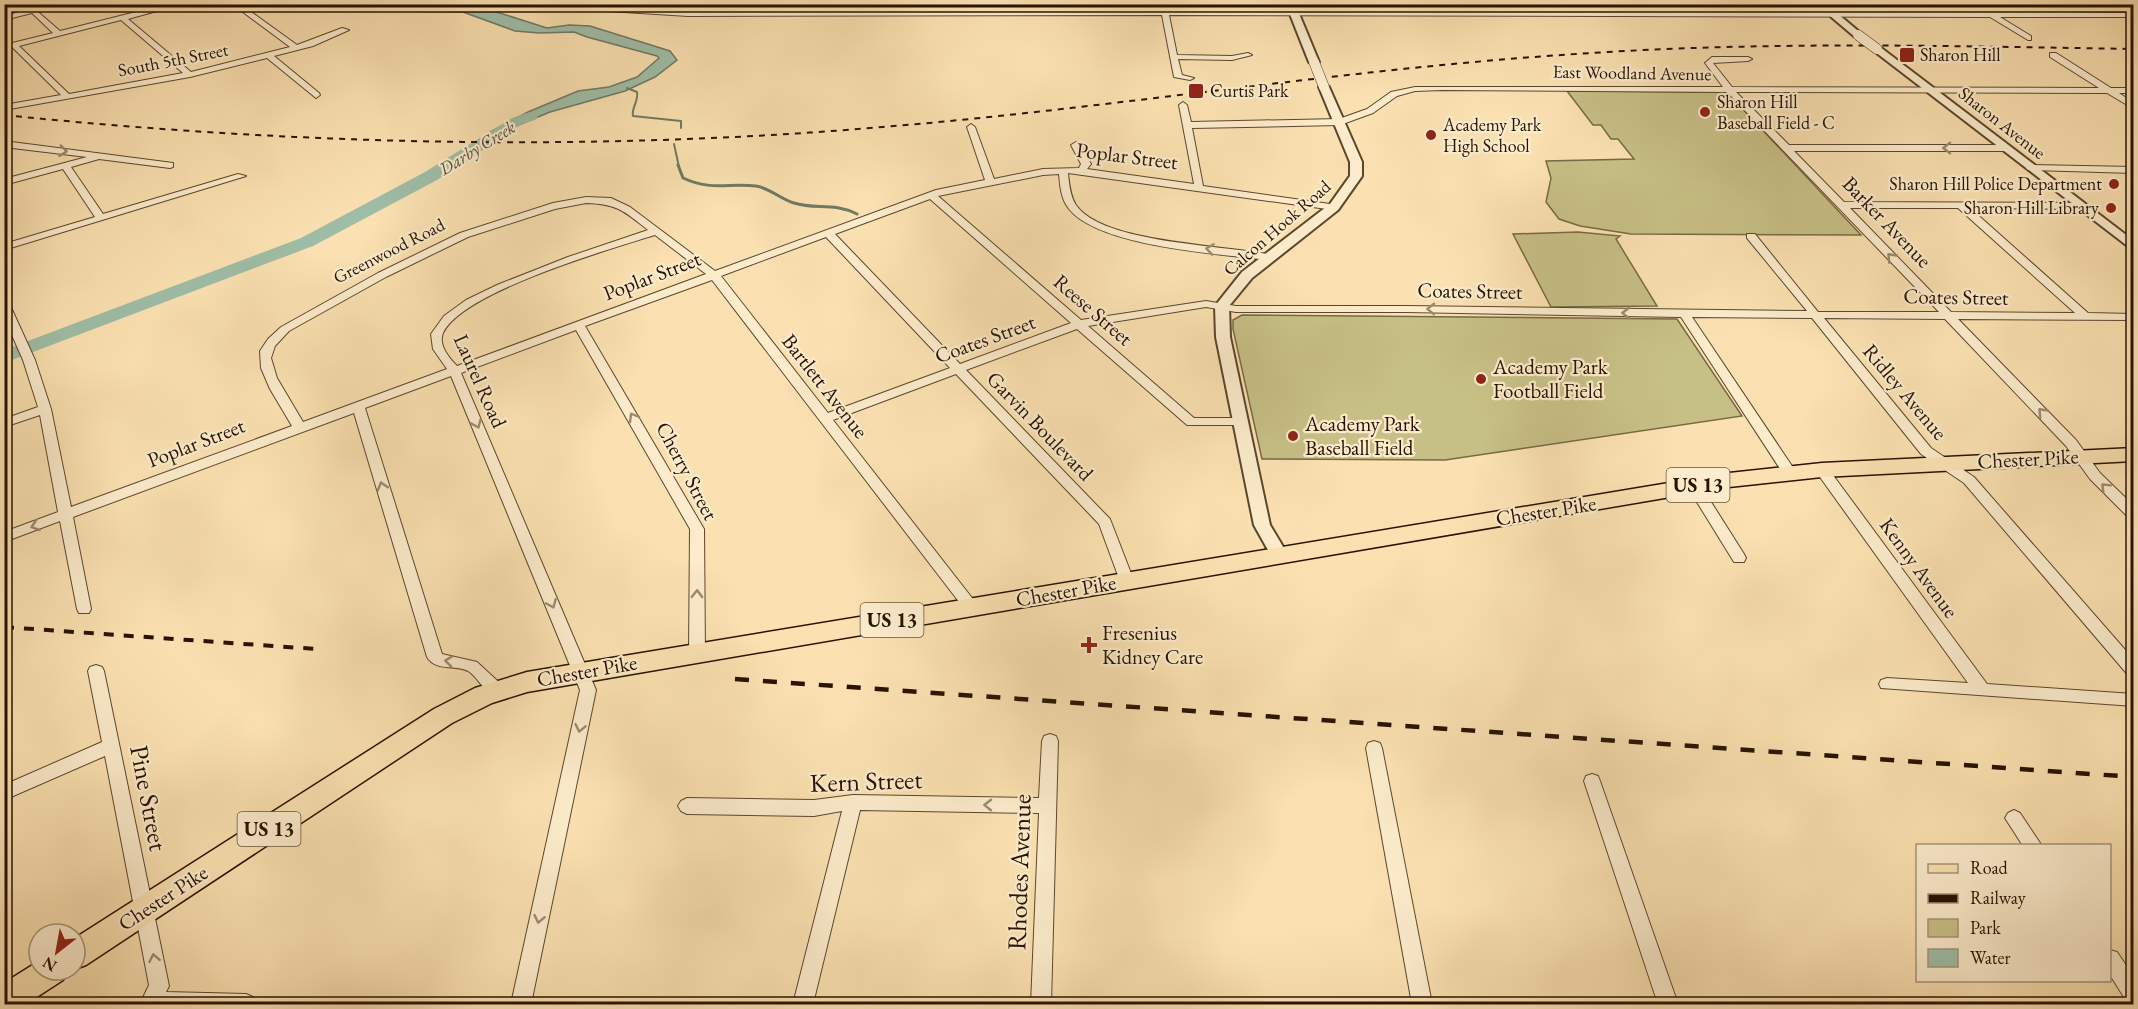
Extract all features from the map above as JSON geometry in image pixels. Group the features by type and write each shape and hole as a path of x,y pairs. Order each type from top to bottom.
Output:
{"main road":[{"name":"Chester Pike","path":"87,947 443,716 497,690 580,672 1789,472 2133,454"},
{"path":"4,1001 33,982"}],"street":[{"path":"26,4 59,34"},
{"path":"4,18 60,4"},
{"path":"4,47 179,4"},
{"path":"235,4 296,48"},
{"path":"594,4 608,9 688,14 1075,8 1165,12 1291,8 1473,13 2133,15"},
{"path":"1467,4 1473,13"},
{"name":"Sharon Avenue","path":"1820,4 2133,247"},
{"path":"1976,4 2028,38"},
{"path":"2059,4 2074,14"},
{"name":"Calcon Hook Road","path":"1279,555 1262,525 1223,337 1222,306 1247,275 1334,207 1356,176 1356,162 1291,8"},
{"path":"1165,12 1178,76 1190,78"},
{"path":"123,18 190,75"},
{"name":"South 5th Street","path":"4,108 190,75 269,56 345,30"},
{"path":"14,45 67,96"},
{"path":"1174,57 1232,58 1248,55"},
{"path":"2053,55 2133,107"},
{"path":"269,56 316,95"},
{"name":"Barker Avenue","path":"1748,59 1709,60 1731,91 2071,442 2095,476 2133,515"},
{"name":"East Woodland Avenue","path":"1340,123 1370,111 1394,94 1415,89 2133,91"},
{"path":"1183,105 1200,187"},
{"path":"1188,125 1340,123"},
{"path":"971,127 990,182"},
{"path":"4,144 170,165"},
{"path":"1076,145 1086,164 1082,170"},
{"path":"1786,148 2006,148"},
{"path":"4,182 103,156"},
{"path":"66,166 101,218"},
{"path":"2031,168 2133,170"},
{"path":"1063,170 1067,199 1072,207 1080,216 1106,230 1140,238 1268,257"},
{"name":"Poplar Street","path":"4,537 931,195 990,182 1063,170 1082,170 1334,207"},
{"path":"4,246 241,176"},
{"name":"Reese Street","path":"931,195 1191,422 1241,422"},
{"name":"Greenwood Road","path":"300,428 265,367 265,352 285,329 382,274 464,234 553,206 586,200 611,201 627,209"},
{"path":"1841,205 2080,206"},
{"path":"1961,206 2086,317"},
{"name":"Bartlett Avenue","path":"627,209 714,275 971,607"},
{"name":"Laurel Road","path":"580,672 454,370 437,345 437,335 443,323 458,310 536,272 656,231"},
{"name":"Garvin Boulevard","path":"828,233 1105,522 1127,580"},
{"name":"Ridley Avenue","path":"1751,236 1926,451 1969,480 2133,671"},
{"path":"4,303 30,360 45,409 84,609"},
{"name":"Coates Street","path":"826,418 1080,324 1196,305 1236,309 2133,318"},
{"path":"1684,314 1789,472"},
{"name":"Cherry Street","path":"579,325 697,529 697,653"},
{"path":"358,407 435,657 439,660 472,666 497,690"},
{"path":"4,423 45,409"},
{"name":"Kenny Avenue","path":"1822,470 1983,690"},
{"path":"1695,486 1739,558"},
{"name":"Pine Street","path":"96,671 159,986 151,1004"},
{"path":"521,1005 588,690 580,672"},
{"path":"1887,684 2133,700"},
{"name":"Rhodes Avenue","path":"1041,1005 1050,741"},
{"path":"4,793 111,746"},
{"path":"1374,748 1422,1005"},
{"path":"1592,781 1668,1005"},
{"path":"803,1005 853,802"},
{"name":"Kern Street","path":"687,806 814,808 853,802 1046,806"},
{"path":"2014,818 2032,844"},
{"path":"2111,962 2133,995"},
{"path":"151,1004 246,1005"}],"green space":[{"path":"1567,91 1727,92 1861,235 1631,234 1580,226 1559,219 1546,202 1551,178 1546,161 1634,159 1618,139 1611,139 1601,125 1593,125"},
{"path":"1578,232 1620,236 1616,239 1657,306 1551,307 1513,234"},
{"path":"1242,315 1677,319 1742,416 1445,460 1262,459 1233,329 1233,320"}],"water":[{"path":"437,4 484,8 547,28 569,25 590,26 670,51 677,60 655,77 625,91 550,112 504,131 490,132 528,112 578,91 609,87 637,77 659,58 574,32 515,31 463,12 379,11 339,5"}],"waterway":[{"path":"627,88 637,92 633,116 681,121 681,128"},
{"name":"Darby Creek","path":"4,357 307,242 431,176 517,121 530,117"},
{"path":"674,144 679,167"},
{"path":"678,165 683,178 693,182 711,185 756,186 794,203 840,208 857,214"}],"railway":[{"path":"4,115 223,133 333,139 443,142 663,140 773,135 970,119 1402,69 1576,54 1785,46 2134,49"},
{"path":"4,627 316,649"},
{"path":"735,679 2134,777"}],"place":[{"name":"Sharon Hill","path":"1907,55"},
{"name":"Curtis Park","path":"1196,91"},
{"name":"Sharon Hill Baseball Field - C","path":"1705,112"},
{"name":"Academy Park High School","path":"1431,135"},
{"name":"Sharon Hill Police Department","path":"2114,184"},
{"name":"Sharon Hill Library","path":"2111,208"},
{"name":"Academy Park Football Field","path":"1481,379"},
{"name":"Academy Park Baseball Field","path":"1293,436"},
{"name":"Fresenius Kidney Care","path":"1089,645"}]}
